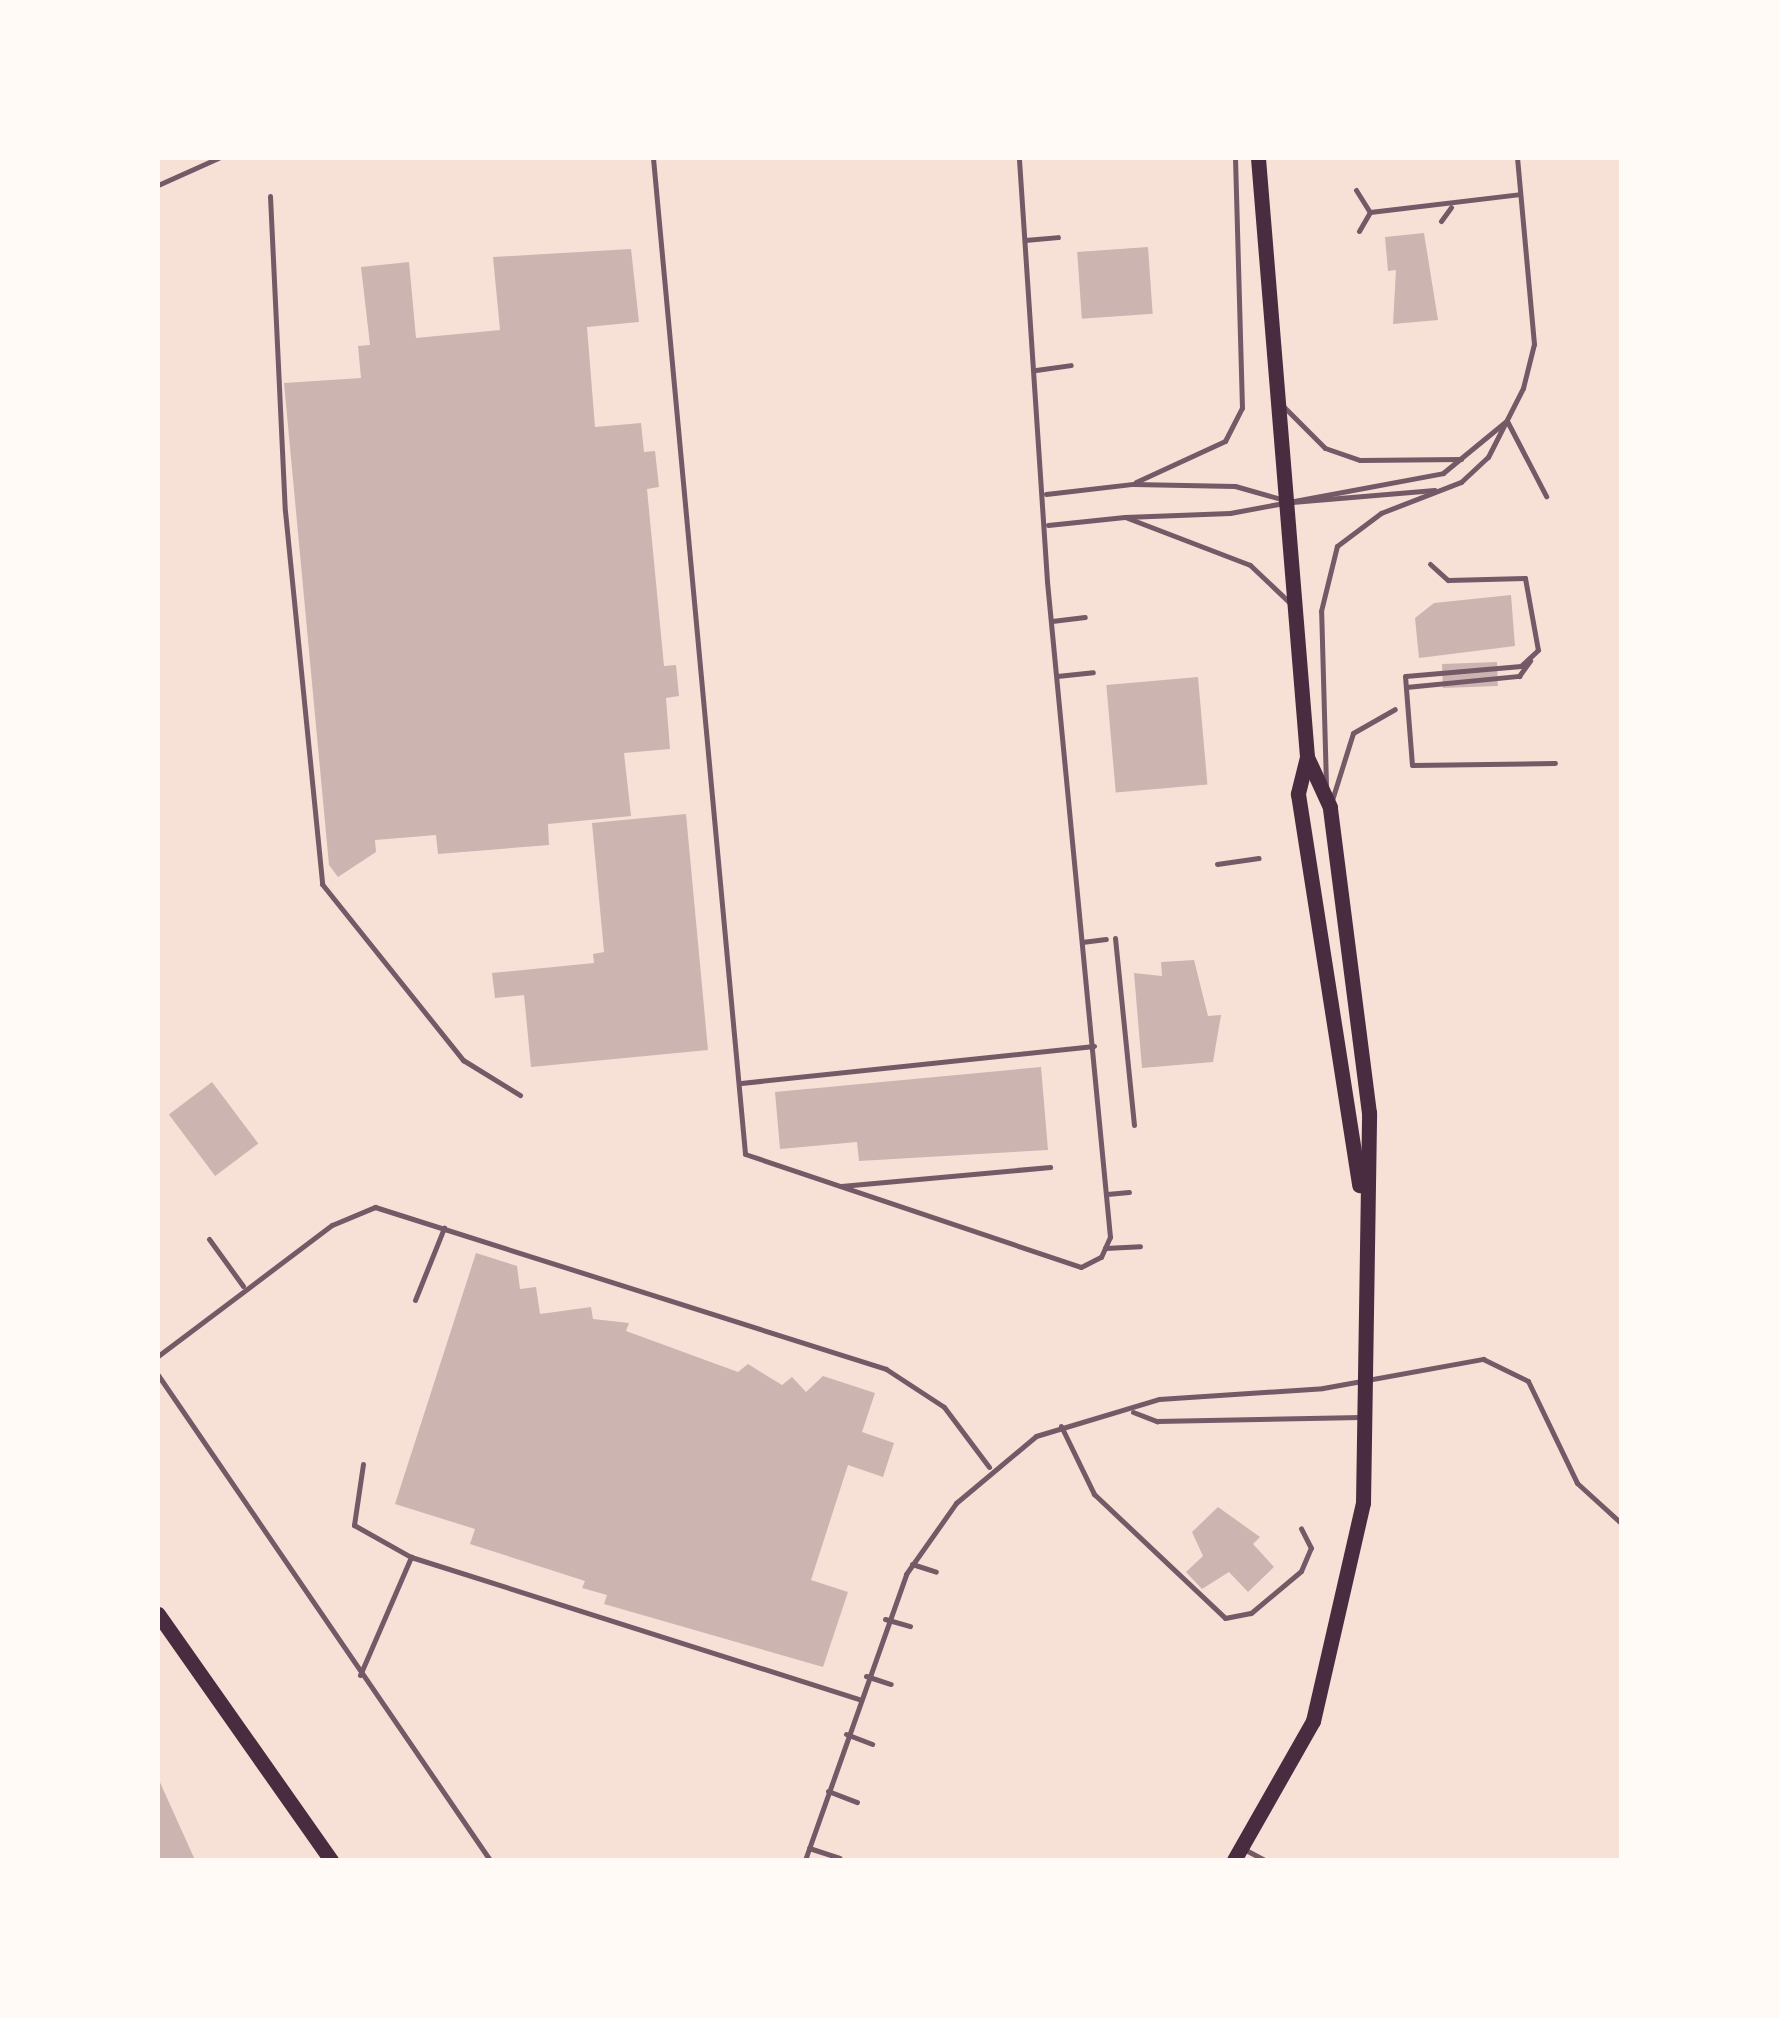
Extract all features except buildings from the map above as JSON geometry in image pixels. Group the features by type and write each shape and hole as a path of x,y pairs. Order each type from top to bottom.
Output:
{"main road":[{"path":"1256,162 1307,757 1298,794 1342,1118 1364,1204"},
{"path":"1238,1854 1296,1754 1334,1661 1363,1503 1370,1380 1364,1204 1368,1114 1330,807 1326,788 1307,757"},
{"path":"158,1614 331,1860"}],"lane":[{"path":"158,185 218,158"},
{"path":"653,158 745,1154 1082,1268 1105,1248 1140,1246"},
{"path":"1018,158 1046,494 1052,621 1106,1194 1105,1248"},
{"path":"1132,484 1225,441 1242,408 1235,158"},
{"path":"1326,788 1321,611 1337,546 1381,513 1461,482 1507,421 1534,344 1516,158"},
{"path":"1356,190 1370,212"},
{"path":"1370,212 1452,206 1520,194"},
{"path":"270,196 286,511 322,884 463,1060 520,1095"},
{"path":"1441,221 1452,206"},
{"path":"1359,231 1370,212"},
{"path":"1025,240 1058,237"},
{"path":"1036,370 1071,365"},
{"path":"1274,394 1334,452 1402,464 1464,458"},
{"path":"1048,525 1286,501 1443,473 1507,421"},
{"path":"1507,421 1546,496"},
{"path":"1046,494 1132,484 1235,486 1286,501 1405,498 1461,482"},
{"path":"1125,518 1250,565 1294,609"},
{"path":"1406,687 1520,676 1538,650 1525,578 1448,580 1430,564"},
{"path":"1052,621 1085,617"},
{"path":"1538,650 1521,666 1405,676 1419,772 1556,763"},
{"path":"1057,676 1093,672"},
{"path":"1330,807 1353,732 1395,708"},
{"path":"1218,864 1259,858"},
{"path":"1114,938 1134,1125"},
{"path":"1082,942 1106,939"},
{"path":"740,1083 1094,1046"},
{"path":"838,1186 1050,1167"},
{"path":"1106,1194 1129,1192"},
{"path":"158,1356 243,1286 354,1210 375,1207 886,1368 944,1407 990,1468"},
{"path":"415,1300 444,1228"},
{"path":"209,1240 243,1286"},
{"path":"805,1860 885,1619 912,1564 990,1468 1060,1426 1130,1411 1159,1399 1370,1380 1483,1359 1507,1365 1541,1401 1577,1482 1622,1524"},
{"path":"158,1375 490,1860"},
{"path":"1130,1411 1157,1420 1367,1416"},
{"path":"1060,1426 1094,1494 1226,1618 1251,1613 1302,1571 1310,1548 1301,1528"},
{"path":"363,1464 354,1525 411,1557 859,1699"},
{"path":"360,1675 411,1557"},
{"path":"912,1564 936,1572"},
{"path":"885,1619 910,1626"},
{"path":"866,1676 891,1684"},
{"path":"846,1734 872,1744"},
{"path":"828,1792 856,1802"},
{"path":"809,1848 839,1858"},
{"path":"1238,1854 1266,1860"}]}
